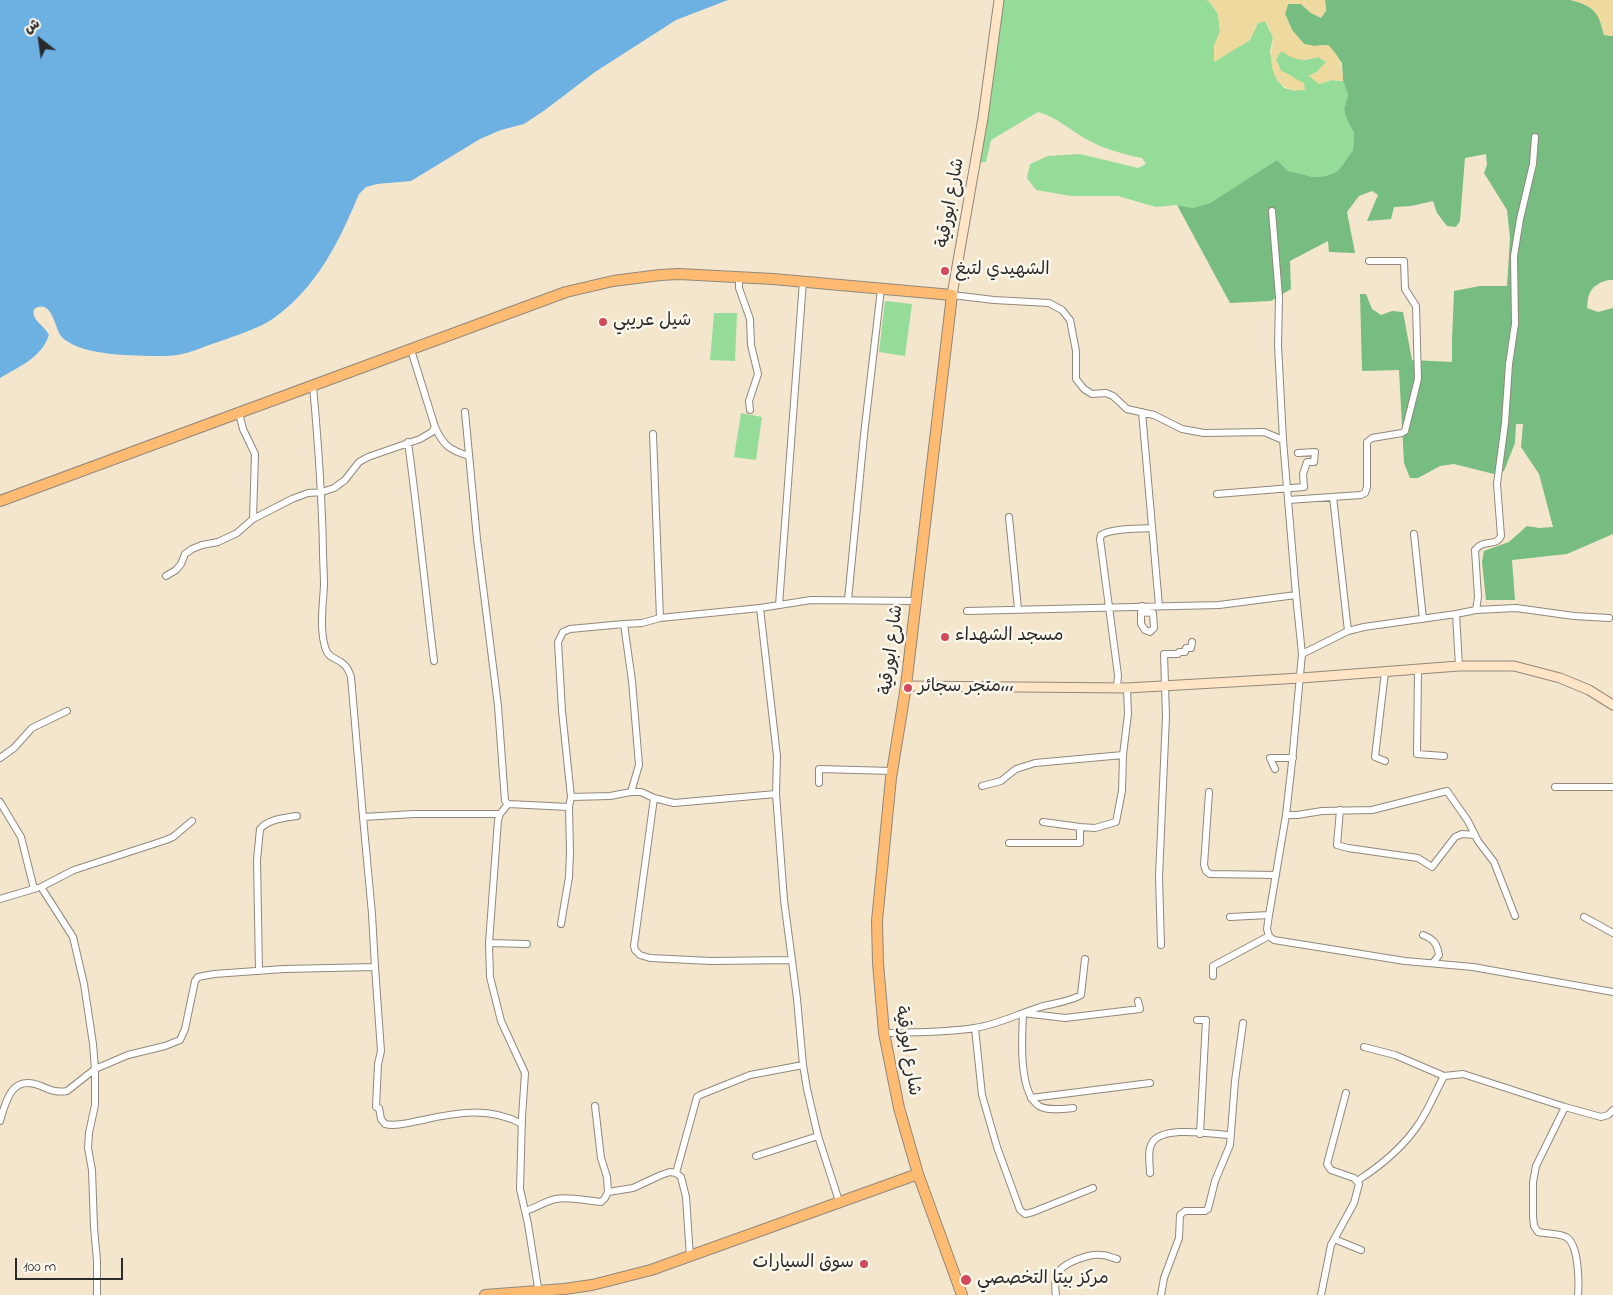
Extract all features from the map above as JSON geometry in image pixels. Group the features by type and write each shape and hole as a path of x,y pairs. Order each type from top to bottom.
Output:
{"main road":[{"name":"شارع ابورقية","path":"962,1295 918,1174 899,1108 884,1033 878,963 877,921 892,771 906,686 952,295 983,118 999,0"},
{"path":"0,500 566,292 592,285 660,275 739,276 952,295"},
{"path":"906,686 1122,688 1301,678 1459,666 1514,666 1560,678 1588,690 1613,705"},
{"path":"485,1295 538,1293 592,1285 651,1270 918,1174"}],"street":[{"path":"1476,610 1478,597 1476,550 1483,543 1499,540 1500,536 1497,484 1505,423 1508,364 1515,324 1514,256 1534,156 1535,138"},
{"path":"1272,211 1279,297 1278,345 1286,488 1302,654 1293,758 1286,815 1269,914 1269,936 1274,940 1405,960 1474,968 1613,992"},
{"path":"1288,500 1361,495 1365,493 1367,487 1367,442 1372,438 1405,432 1418,379 1416,306 1405,289 1404,261 1369,262"},
{"path":"739,276 739,288 750,319 752,346 758,374 749,401 750,410"},
{"path":"779,605 803,281"},
{"path":"848,600 881,289"},
{"path":"952,295 994,300 1049,303 1062,310 1070,320 1076,351 1076,379 1084,389 1092,394 1106,393 1113,396 1126,409 1154,414 1182,429 1204,433 1264,432 1283,440"},
{"path":"411,350 435,426 442,441 454,452 469,456"},
{"path":"313,386 322,492 324,583 322,625 326,652 342,662 348,668 351,677 364,817 381,1051 378,1064 376,1107 379,1108 381,1120 385,1124 398,1125 433,1117 475,1112 501,1114 522,1124"},
{"path":"465,412 483,596 498,706 505,801 508,804"},
{"path":"1142,412 1159,606"},
{"path":"239,413 243,429 255,454 253,519"},
{"path":"166,576 176,570 185,554 192,549 218,542 237,534 253,519 292,499 308,493 322,492 334,488 345,480 359,462 426,436 432,432 435,426"},
{"path":"653,434 660,618"},
{"path":"408,442 418,513 434,661"},
{"path":"1217,494 1304,486 1303,474 1307,462 1314,462 1314,452 1298,453"},
{"path":"1333,497 1348,631"},
{"path":"1009,517 1018,609"},
{"path":"1043,822 1096,828 1116,822 1122,791 1128,714 1118,675 1100,539 1101,535 1112,531 1152,528"},
{"path":"1414,534 1423,619"},
{"path":"967,611 1110,607 1141,609 1159,606 1219,605 1296,595"},
{"path":"561,924 569,877 569,807 572,797 562,711 558,642 563,632 570,629 642,623 660,618 760,608 811,600 915,601"},
{"path":"760,608 777,756 776,794 784,900 798,999 803,1065 818,1136 839,1201"},
{"path":"1302,654 1348,631 1476,610 1516,608 1574,616 1609,618"},
{"path":"1456,614 1459,666"},
{"path":"624,624 632,681 639,765 631,792"},
{"path":"1161,945 1159,877 1166,716 1164,654 1185,652 1186,648 1191,648 1192,642"},
{"path":"1418,669 1417,754 1444,756"},
{"path":"1385,672 1375,758 1385,761"},
{"path":"0,758 14,748 32,728 67,711"},
{"path":"982,786 1001,781 1016,769 1035,763 1124,754"},
{"path":"1275,769 1270,758 1293,758"},
{"path":"820,783 819,769 892,771"},
{"path":"1554,787 1613,787"},
{"path":"1286,815 1340,810 1372,810 1447,791 1468,821 1474,835 1494,862 1515,916"},
{"path":"572,797 610,796 640,792 674,803 776,794"},
{"path":"1209,792 1204,865 1206,871 1210,874 1276,875"},
{"path":"654,798 635,950 640,955 650,958 710,962 792,960"},
{"path":"0,802 21,837 38,888 73,937 84,984 95,1069 95,1105 88,1148 92,1170 97,1295"},
{"path":"508,804 569,807"},
{"path":"508,804 498,820 489,943 490,977 501,1021 525,1073 519,1174 538,1293"},
{"path":"1340,810 1337,845 1418,858 1432,867 1455,837 1462,834 1474,835"},
{"path":"364,817 414,814 500,814"},
{"path":"259,971 257,860 260,828 275,820 297,816"},
{"path":"0,899 38,888 74,870 174,837 192,822"},
{"path":"1009,843 1080,843 1080,827"},
{"path":"1230,917 1269,914"},
{"path":"1584,917 1613,933"},
{"path":"1423,935 1433,939 1438,947 1439,955 1433,963"},
{"path":"1213,976 1213,966 1269,936"},
{"path":"489,943 527,944"},
{"path":"884,1033 974,1028 1075,999 1081,995 1086,959"},
{"path":"0,1121 6,1100 13,1089 20,1084 37,1084 55,1092 62,1092 95,1069 128,1055 165,1046 180,1040 185,1029 195,981 198,977 259,971 375,967"},
{"path":"1023,1013 1065,1018 1140,1009 1138,1001"},
{"path":"1023,1013 1021,1042 1027,1089 1031,1098 1040,1107 1073,1108"},
{"path":"1197,1020 1206,1020 1200,1134"},
{"path":"1160,1295 1178,1238 1180,1215 1185,1211 1205,1211 1208,1209 1215,1181 1230,1145 1243,1023"},
{"path":"974,1028 982,1095 997,1147 1020,1210 1025,1214 1033,1212 1093,1188"},
{"path":"1364,1047 1395,1055 1444,1076 1464,1074 1565,1108 1601,1117 1608,1115 1613,1110"},
{"path":"676,1173 697,1097 750,1076 803,1065"},
{"path":"1357,1181 1394,1155 1420,1123 1444,1076"},
{"path":"1031,1098 1150,1083"},
{"path":"1320,1295 1331,1245 1354,1203 1358,1184 1354,1178 1331,1170 1327,1164 1346,1093"},
{"path":"525,1211 554,1199 562,1198 600,1202 606,1198 608,1192 607,1176 601,1158 595,1106"},
{"path":"1565,1108 1536,1166 1533,1182 1533,1216 1534,1226 1538,1232 1567,1237 1570,1241 1577,1264 1578,1295"},
{"path":"1150,1173 1149,1153 1155,1138 1168,1132 1230,1135"},
{"path":"756,1156 818,1136"},
{"path":"608,1192 633,1188 661,1175 670,1172 676,1173 681,1177 686,1197 690,1257"},
{"path":"1334,1239 1360,1250"},
{"path":"1056,1295 1056,1276 1060,1270 1072,1262 1089,1255 1102,1254 1117,1259"}],"green space":[{"path":"999,0 1206,0 1209,1 1218,14 1220,31 1214,46 1215,61 1250,40 1258,23 1265,21 1273,37 1270,52 1276,78 1284,88 1295,91 1292,76 1281,71 1276,59 1281,51 1305,60 1318,57 1327,62 1317,72 1309,76 1319,83 1332,80 1343,81 1348,95 1344,109 1354,133 1353,150 1338,171 1326,176 1313,177 1288,171 1277,160 1210,203 1193,208 1177,205 1156,207 1118,196 1071,196 1036,190 1027,178 1030,164 1048,156 1080,154 1138,168 1146,164 1142,158 1113,151 1093,143 1056,120 1038,112 991,140 986,162 975,163"},
{"path":"1325,0 1571,0 1585,5 1594,11 1600,21 1604,35 1613,36 1613,280 1602,282 1592,289 1588,297 1587,308 1598,312 1613,308 1613,534 1567,554 1512,560 1515,600 1486,600 1482,562 1484,551 1509,542 1527,526 1539,528 1553,527 1539,474 1521,447 1523,424 1516,424 1515,443 1504,471 1494,474 1454,464 1440,466 1418,478 1410,478 1404,463 1399,370 1362,371 1360,294 1366,294 1372,309 1381,315 1392,311 1403,312 1412,360 1452,362 1454,291 1480,286 1507,286 1510,238 1507,210 1484,173 1487,165 1486,154 1465,158 1460,221 1456,227 1447,226 1437,213 1433,201 1411,206 1394,207 1391,219 1367,221 1378,195 1372,191 1359,196 1347,212 1355,253 1329,252 1328,241 1290,261 1291,289 1271,301 1230,303 1177,205 1193,208 1210,203 1277,160 1288,171 1313,177 1326,176 1338,171 1353,150 1354,133 1344,109 1348,95 1343,81 1342,63 1328,45 1314,46 1304,44 1292,30 1285,14 1288,4 1301,4 1311,13 1326,11"},
{"path":"885,301 912,304 905,356 879,352"},
{"path":"714,313 737,313 735,361 710,360"},
{"path":"741,413 762,417 756,460 734,457"}],"sand":[{"path":"1206,0 1325,0 1326,11 1321,18 1311,13 1301,4 1288,4 1285,14 1292,30 1304,44 1314,46 1328,45 1336,54 1340,62 1343,81 1332,80 1319,84 1309,76 1317,72 1326,62 1318,57 1295,58 1281,51 1276,59 1281,71 1304,83 1305,90 1290,89 1284,86 1275,77 1271,63 1273,37 1265,21 1258,23 1250,40 1214,62 1214,46 1220,31 1218,14 1209,1"},
{"path":"1571,0 1613,0 1613,36 1604,35 1600,21 1594,11 1585,5"}],"water":[{"path":"0,0 728,0 676,20 595,72 524,124 501,130 480,139 411,181 377,184 366,187 359,194 335,246 315,278 289,306 274,318 261,325 180,355 144,356 103,353 90,351 64,339 49,310 45,307 40,307 34,309 34,316 49,335 45,343 41,350 29,361 0,378"}],"place":[{"name":"الشهيدي لتبغ","path":"945,271"},
{"name":"شيل عريبي","path":"603,322"},
{"name":"مسجد الشهداء","path":"945,637"},
{"name":"متجر سجائر،،،","path":"908,688"},
{"name":"سوق السيارات","path":"864,1264"},
{"name":"مركز بيتا التخصصي","path":"966,1280"}]}
